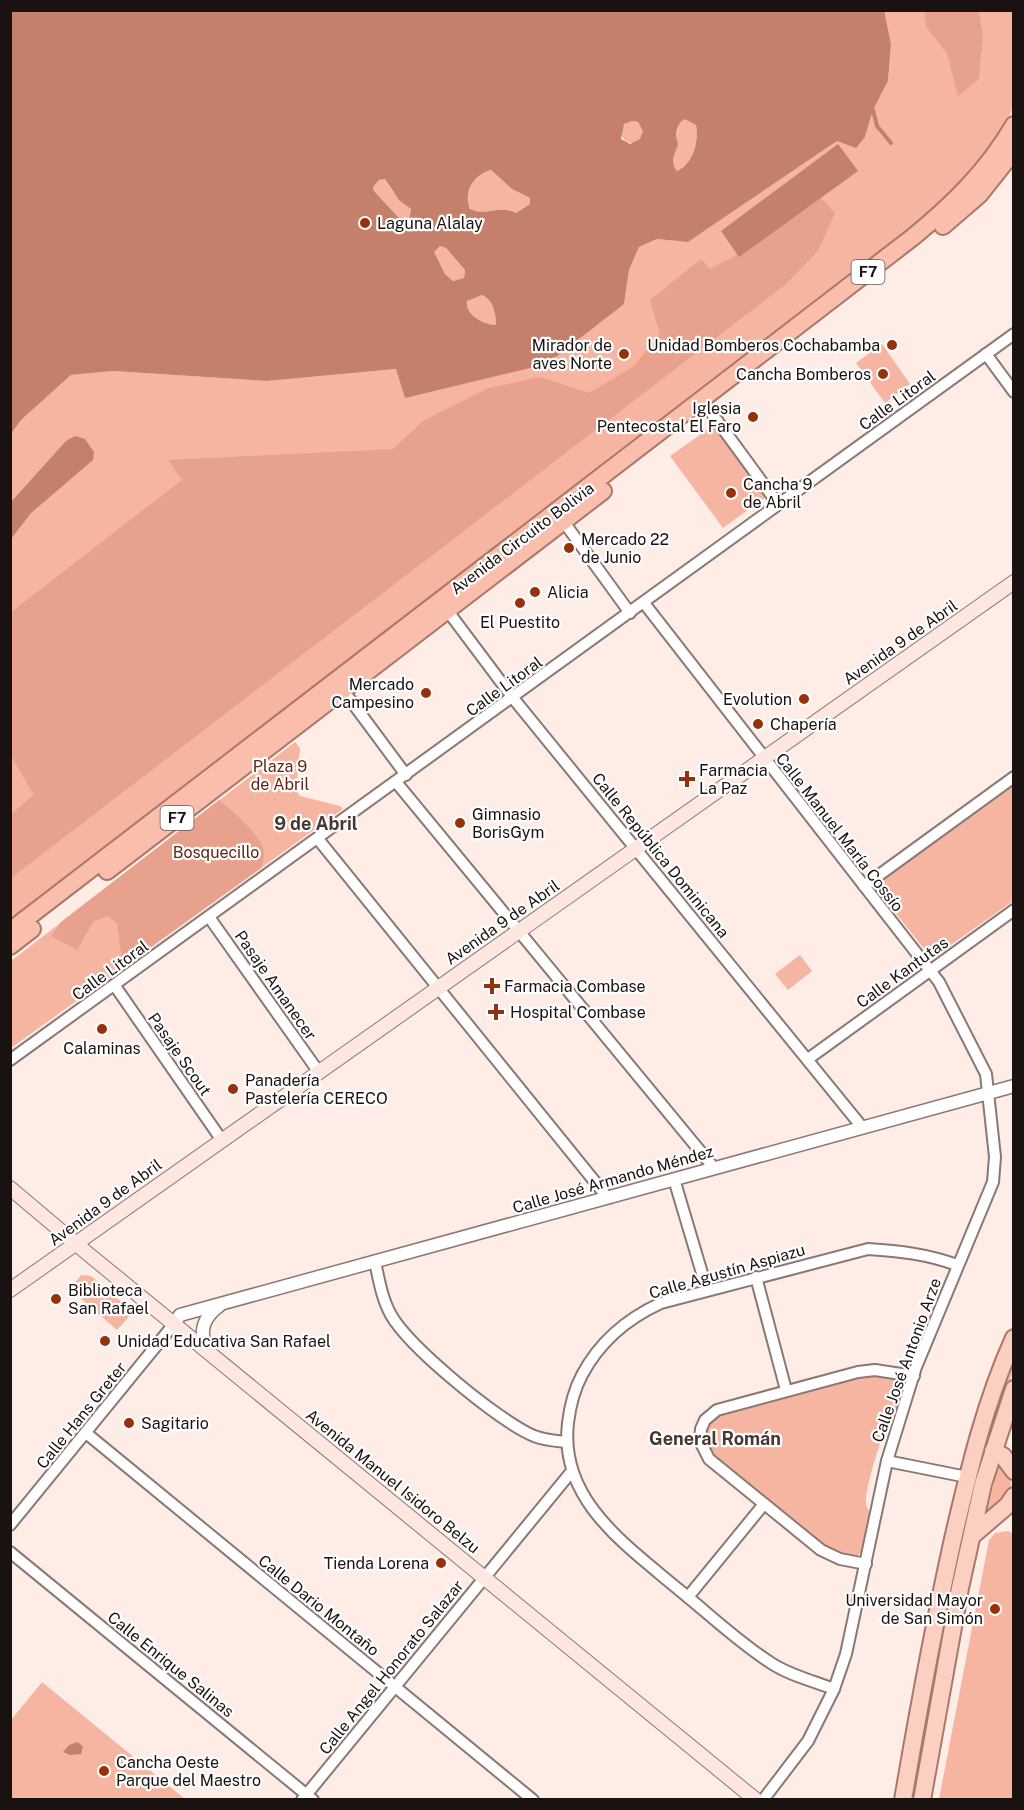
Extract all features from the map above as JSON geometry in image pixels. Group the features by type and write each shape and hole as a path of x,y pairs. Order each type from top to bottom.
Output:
{"highway":[{"name":"Avenida Circuito Bolivia","path":"706,404 953,203 985,168 1014,125"},
{"name":"Avenida Circuito Bolivia","path":"10,931 339,685 964,208 994,178 1014,151"},
{"name":"Avenida Circuito Bolivia","path":"10,946 339,685"}],"main road":[{"name":"Avenida 9 de Abril","path":"10,1290 221,1139 1014,582"},
{"name":"Avenida Manuel Isidoro Belzu","path":"10,1188 756,1800"},
{"path":"903,1800 921,1697 967,1477 981,1427 1014,1338"},
{"path":"922,1800 960,1588 993,1451 1014,1389"},
{"path":"993,1451 1003,1456 1014,1471"},
{"path":"973,1535 1012,1504"}],"street":[{"name":"Calle Litoral","path":"10,1060 1014,334"},
{"path":"986,354 1014,392"},
{"path":"706,404 778,504"},
{"path":"560,517 630,613"},
{"name":"Calle Manuel María Cossío","path":"644,603 930,968 986,1074 990,1092"},
{"name":"Calle República Dominicana","path":"443,606 513,698 862,1127"},
{"path":"339,685 406,775"},
{"path":"864,886 1014,777"},
{"path":"396,782 714,1168"},
{"path":"318,839 608,1197"},
{"name":"Calle Kantutas","path":"808,1059 930,968 1014,910"},
{"name":"Pasaje Amanecer","path":"209,917 318,1071"},
{"name":"Pasaje Scout","path":"115,986 221,1139"},
{"name":"Calle José Armando Méndez","path":"174,1324 180,1315 1014,1086"},
{"name":"Calle José Antonio Arze","path":"763,1800 808,1741 834,1689 846,1654 887,1461 914,1376 957,1265 984,1208 993,1182 995,1157 990,1092"},
{"path":"674,1179 707,1290"},
{"name":"Calle Agustín Aspiazu","path":"834,1689 771,1663 688,1597 608,1528 583,1495 572,1471 566,1442 570,1407 577,1383 590,1360 611,1334 635,1314 661,1303 868,1249 902,1251 936,1257 957,1265"},
{"path":"375,1262 383,1297 391,1315 415,1344 449,1376 516,1426 536,1437 566,1442"},
{"path":"756,1277 786,1390"},
{"path":"205,1349 202,1331 204,1320 222,1304"},
{"name":"Calle Hans Greter","path":"10,1525 174,1324"},
{"path":"866,1564 840,1558 821,1550 709,1459 700,1441 701,1429 705,1420 717,1410 858,1372 875,1370 914,1376"},
{"name":"Calle Dario Montaño","path":"86,1433 533,1800"},
{"path":"887,1461 967,1477"},
{"name":"Calle Angel Honorato Salazar","path":"307,1798 572,1471"},
{"path":"688,1597 764,1504"},
{"name":"Calle Enrique Salinas","path":"10,1552 307,1798"}],"green space":[{"path":"884,11 1013,11 1015,80 1013,103 1002,131 964,177 927,214 505,542 349,658 11,921 11,434 21,420 71,375 113,371 267,381 397,369 405,397 591,328 624,304 629,270 639,247 657,239 688,242 837,141 865,137 873,110 888,81 891,44"},
{"path":"924,11 979,11 983,35 979,79 958,96 947,53 926,27"},
{"path":"685,118 696,125 696,145 691,158 683,168 677,171 673,166 672,153 676,149 678,125"},
{"path":"632,121 640,124 643,132 640,140 632,143 624,140 621,132 624,124"},
{"path":"491,170 512,189 530,198 530,204 516,213 503,210 482,212 470,209 468,196 471,185 479,176"},
{"path":"385,179 393,192 411,209 408,219 398,217 374,191 373,187 379,180"},
{"path":"820,197 835,213 818,251 785,285 11,878 11,814 34,795 11,756 11,612 182,480 168,460 393,449 423,421 488,388 541,377 589,393 633,367 660,334 650,300 701,259 710,269 733,257"},
{"path":"440,246 446,248 465,270 464,278 453,281 445,274 433,252"},
{"path":"481,295 493,307 496,325 481,321 469,311 467,301"},
{"name":"Cancha Bomberos","path":"882,344 910,384 885,403 856,363"},
{"path":"714,425 767,496 723,528 670,456"},
{"name":"Plaza 9 de Abril","path":"295,742 300,748 296,790 300,796 340,806 343,809 11,1048 11,961"},
{"path":"1013,785 1013,901 938,954 925,950 883,897 880,887 887,876"},
{"name":"Bosquecillo","path":"219,800 246,824 259,840 264,854 261,868 123,967 117,924 108,916 94,921 77,950 51,936 61,922"},
{"path":"800,955 812,971 788,990 775,974"},
{"path":"81,1275 91,1276 133,1312 117,1330 70,1289"},
{"path":"1013,1358 1013,1371 1002,1403 916,1799 910,1800 940,1632 964,1521"},
{"path":"877,1376 899,1380 904,1392 899,1407 890,1413 872,1471 866,1494 866,1505 871,1516 870,1524 863,1548 858,1555 850,1556 823,1545 713,1455 707,1437 709,1427 723,1413 853,1379"},
{"path":"999,1461 1010,1477 1010,1490 987,1512"},
{"name":"Universidad Mayor de San Simón","path":"1008,1531 1014,1534 1013,1799 939,1799 989,1540 995,1533"},
{"path":"42,1682 185,1799 11,1800 11,1720"}],"shaded area":[{"name":"Laguna Alalay","path":"11,10 884,10 891,44 888,81 873,110 865,137 856,148 837,141 688,242 657,239 639,247 629,270 624,304 557,356 530,368 405,398 396,369 267,381 113,371 71,375 21,420 11,434","holes":["685,119 696,125 697,138 691,158 683,168 677,171 673,161 678,144 678,126","632,121 638,122 643,131 640,139 630,144 621,139 624,124","491,170 512,189 530,198 530,204 516,213 503,210 482,212 470,209 469,191 479,176","385,179 399,200 411,209 409,219 398,217 374,191 373,187 379,180","440,246 446,248 465,270 464,278 453,281 445,274 434,252","482,295 486,297 493,307 496,325 476,318 467,306 467,301"]},
{"path":"838,144 858,171 739,257 721,231"},
{"path":"75,436 85,439 94,452 93,460 31,513 11,539 11,502 66,441"},
{"path":"78,1742 83,1747 81,1754 70,1755 63,1752 69,1745"}],"waterway":[{"path":"869,108 873,110 877,126 891,143"}],"place":[{"name":"Laguna Alalay","path":"365,223"},
{"name":"Unidad Bomberos Cochabamba","path":"892,345"},
{"name":"Mirador de aves Norte","path":"624,354"},
{"name":"Cancha Bomberos","path":"883,374"},
{"name":"Iglesia Pentecostal El Faro","path":"753,417"},
{"name":"Cancha 9 de Abril","path":"731,493"},
{"name":"Mercado 22 de Junio","path":"569,548"},
{"name":"Alicia","path":"535,592"},
{"name":"El Puestito","path":"520,603"},
{"name":"Mercado Campesino","path":"426,693"},
{"name":"Evolution","path":"804,699"},
{"name":"Chapería","path":"758,724"},
{"name":"Farmacia La Paz","path":"687,779"},
{"name":"Gimnasio BorisGym","path":"460,823"},
{"name":"Farmacia Combase","path":"492,986"},
{"name":"Hospital Combase","path":"496,1012"},
{"name":"Calaminas","path":"102,1029"},
{"name":"Panadería Pastelería CERECO","path":"233,1089"},
{"name":"Biblioteca San Rafael","path":"56,1299"},
{"name":"Unidad Educativa San Rafael","path":"105,1341"},
{"name":"Sagitario","path":"129,1423"},
{"name":"Tienda Lorena","path":"441,1563"},
{"name":"Universidad Mayor de San Simón","path":"995,1609"},
{"name":"Cancha Oeste Parque del Maestro","path":"104,1771"}],"district":[{"name":"9 de Abril","path":"316,824"},
{"name":"General Román","path":"715,1439"}]}
